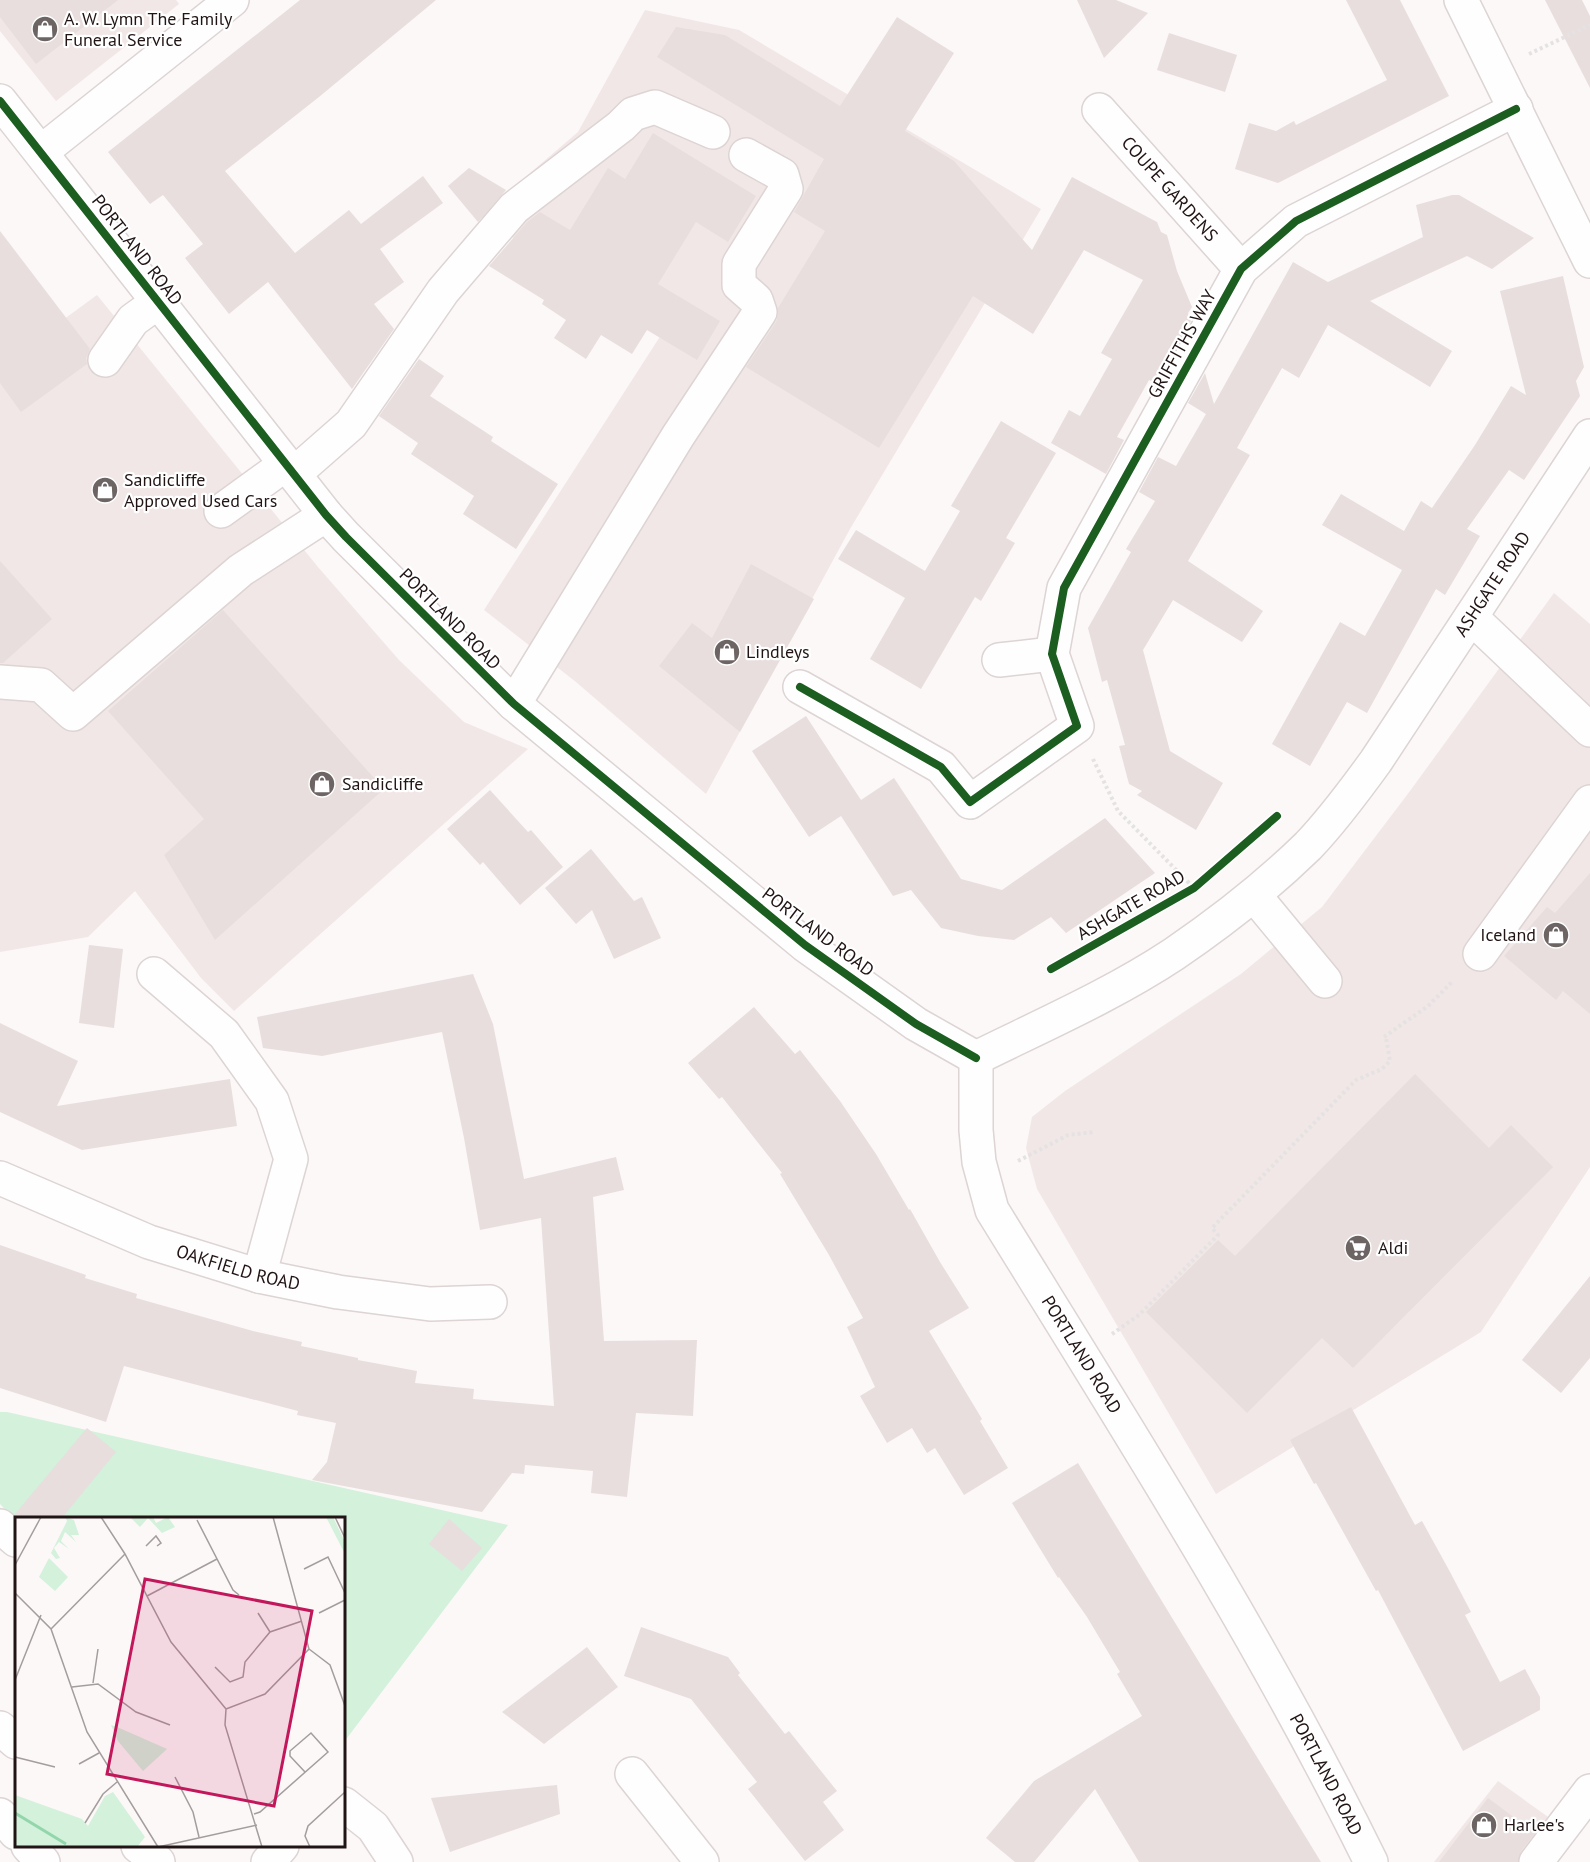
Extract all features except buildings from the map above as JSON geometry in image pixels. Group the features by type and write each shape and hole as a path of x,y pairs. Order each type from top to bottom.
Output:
{"street":[{"path":"41,152 232,0"},
{"path":"1461,0 1590,261"},
{"name":"PORTLAND ROAD","path":"0,100 326,515 514,704 805,945 916,1024 976,1058 976,1130 979,1162 992,1210 1233,1603 1371,1862"},
{"path":"221,511 290,469 351,424 443,291 514,208 621,126 633,114 655,107 713,132"},
{"name":"GRIFFITHS WAY","path":"1077,726 1052,654 1064,588 1241,269 1296,221 1515,109"},
{"name":"COUPE GARDENS","path":"1099,110 1241,269"},
{"path":"514,704 678,436 760,312 756,300 738,285 739,264 786,189 782,175 746,155"},
{"path":"105,360 133,320 158,302"},
{"name":"ASHGATE ROAD","path":"976,1058 1093,1000 1173,955 1254,895 1309,845 1354,792 1376,761 1590,436"},
{"path":"0,682 41,685 73,714 241,570 326,515"},
{"path":"1471,616 1590,730"},
{"path":"999,660 1052,654"},
{"path":"801,687 941,767 970,802 1077,726"},
{"path":"1480,954 1590,802"},
{"path":"1254,895 1325,981"},
{"path":"154,974 224,1035 272,1101 291,1159 259,1276"},
{"name":"OAKFIELD ROAD","path":"0,1178 148,1242 259,1276 338,1292 430,1304 490,1302"},
{"path":"0,1526 15,1539"},
{"path":"632,1774 702,1862"},
{"path":"1536,1862 1590,1791"},
{"path":"345,1805 373,1827 396,1862"},
{"path":"0,1815 15,1832"},
{"path":"30,1847 43,1862"},
{"path":"140,1847 158,1862"},
{"path":"268,1862 280,1847"}],"path":[{"path":"1496,70 1590,25"},
{"path":"1077,726 1118,811 1194,888"},
{"path":"1107,1324 1112,1334 1139,1315 1218,1235 1212,1228 1356,1080 1382,1068 1390,1061 1385,1037 1428,1006 1480,954"},
{"path":"1018,1161 1068,1135 1094,1132"}],"shaded area":[{"path":"0,0 176,0 179,4 56,101 0,31"},
{"path":"645,10 739,30 1041,209 850,529 706,794 576,682 484,610 661,335 480,216 578,132"},
{"path":"97,295 318,567 399,660 464,722 528,749 234,1011 201,978 135,891 88,937 0,952 0,366"},
{"path":"1554,593 1590,624 1590,1167 1481,1332 1216,1494 1037,1189 1026,1148 1032,1117 1065,1091 1241,974 1322,907 1410,791"},
{"path":"1498,1781 1558,1824 1529,1862 1434,1862"}],"green space":[{"path":"0,1412 7,1412 508,1525 345,1741 345,1517 15,1517 15,1520 0,1504"}],"cycle path":[{"path":"0,101 326,515 514,704 805,945 916,1024 976,1058"},
{"path":"800,687 941,767 970,802 1077,726 1052,654 1064,588 1241,269 1296,221 1516,109"},
{"path":"1051,969 1194,888 1277,816"}],"place":[{"name":"A. W. Lymn The Family Funeral Service","path":"45,29"},
{"name":"Sandicliffe Approved Used Cars","path":"105,490"},
{"name":"Lindleys","path":"727,652"},
{"name":"Sandicliffe","path":"322,784"},
{"name":"Iceland","path":"1556,935"},
{"name":"Aldi","path":"1358,1248"},
{"name":"Harlee's","path":"1484,1825"}]}
